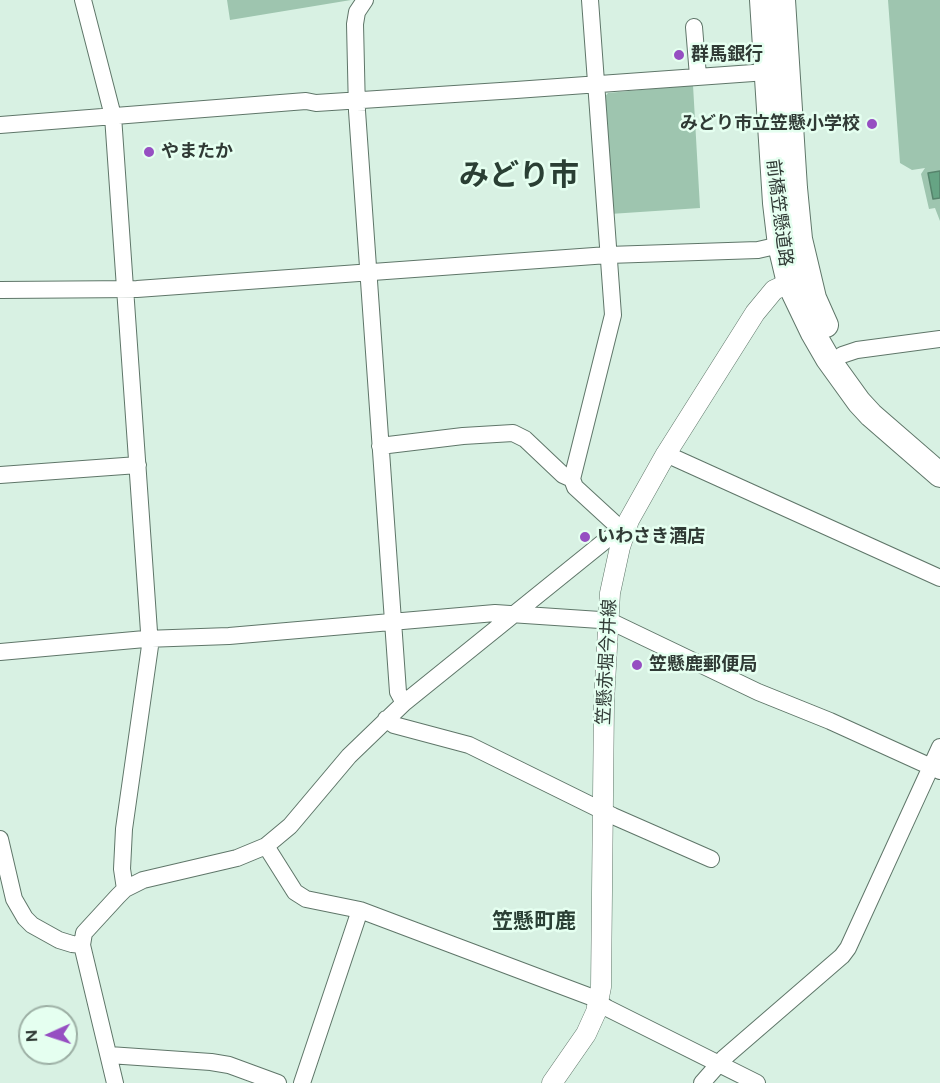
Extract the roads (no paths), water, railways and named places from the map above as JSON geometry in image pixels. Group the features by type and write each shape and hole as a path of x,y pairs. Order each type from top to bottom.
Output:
{"highway":[{"name":"前橋笠懸道路","path":"762,0 775,203 780,245 789,282 828,359 860,402 871,415 940,475"},
{"name":"前橋笠懸道路","path":"783,0 796,198 803,255 814,298 842,355 876,401 940,466"}],"main road":[{"path":"791,111 787,144 791,216 798,262 796,274 789,282 803,287 814,298"},
{"name":"笠懸赤堀今井線","path":"552,1083 579,1047 592,1022 598,1002 602,970 601,809 608,622 612,577 624,532 635,507 666,454 755,313 774,290 789,282"}],"street":[{"path":"83,0 114,116 150,640 149,663 124,829 122,880 124,889"},
{"path":"365,0 357,12 355,24 357,111 398,692 404,702"},
{"path":"115,1083 82,945 84,933 124,889 143,880 237,858 266,846 290,826 349,756 404,702 606,540 624,532 575,487 572,479 613,315 590,0"},
{"path":"0,124 767,72 775,70 782,60 778,0"},
{"path":"694,27 698,76"},
{"path":"0,290 125,290 608,255 758,250 780,245"},
{"path":"842,355 857,350 940,339"},
{"path":"380,446 463,436 513,433 525,439 563,475 572,479"},
{"path":"666,454 940,578"},
{"path":"0,475 138,465"},
{"path":"0,652 514,613 608,622 758,692 830,721 935,769"},
{"path":"386,719 394,725 468,745 711,859"},
{"path":"702,1083 718,1063 842,956 848,948 935,769 940,747"},
{"path":"0,839 14,899 25,918 32,925 59,940 82,945"},
{"path":"266,846 298,895 306,899 360,910 591,997 757,1083"},
{"path":"302,1083 360,910"},
{"path":"108,1055 211,1062 229,1065 278,1083"}],"place":[{"name":"群馬銀行","path":"679,55"},
{"name":"みどり市立笠懸小学校","path":"872,124"},
{"name":"やまたか","path":"149,152"},
{"name":"いわさき酒店","path":"585,537"},
{"name":"笠懸鹿郵便局","path":"637,665"}],"district":[{"name":"みどり市","path":"519,176"},
{"name":"笠懸町鹿","path":"534,922"}]}
